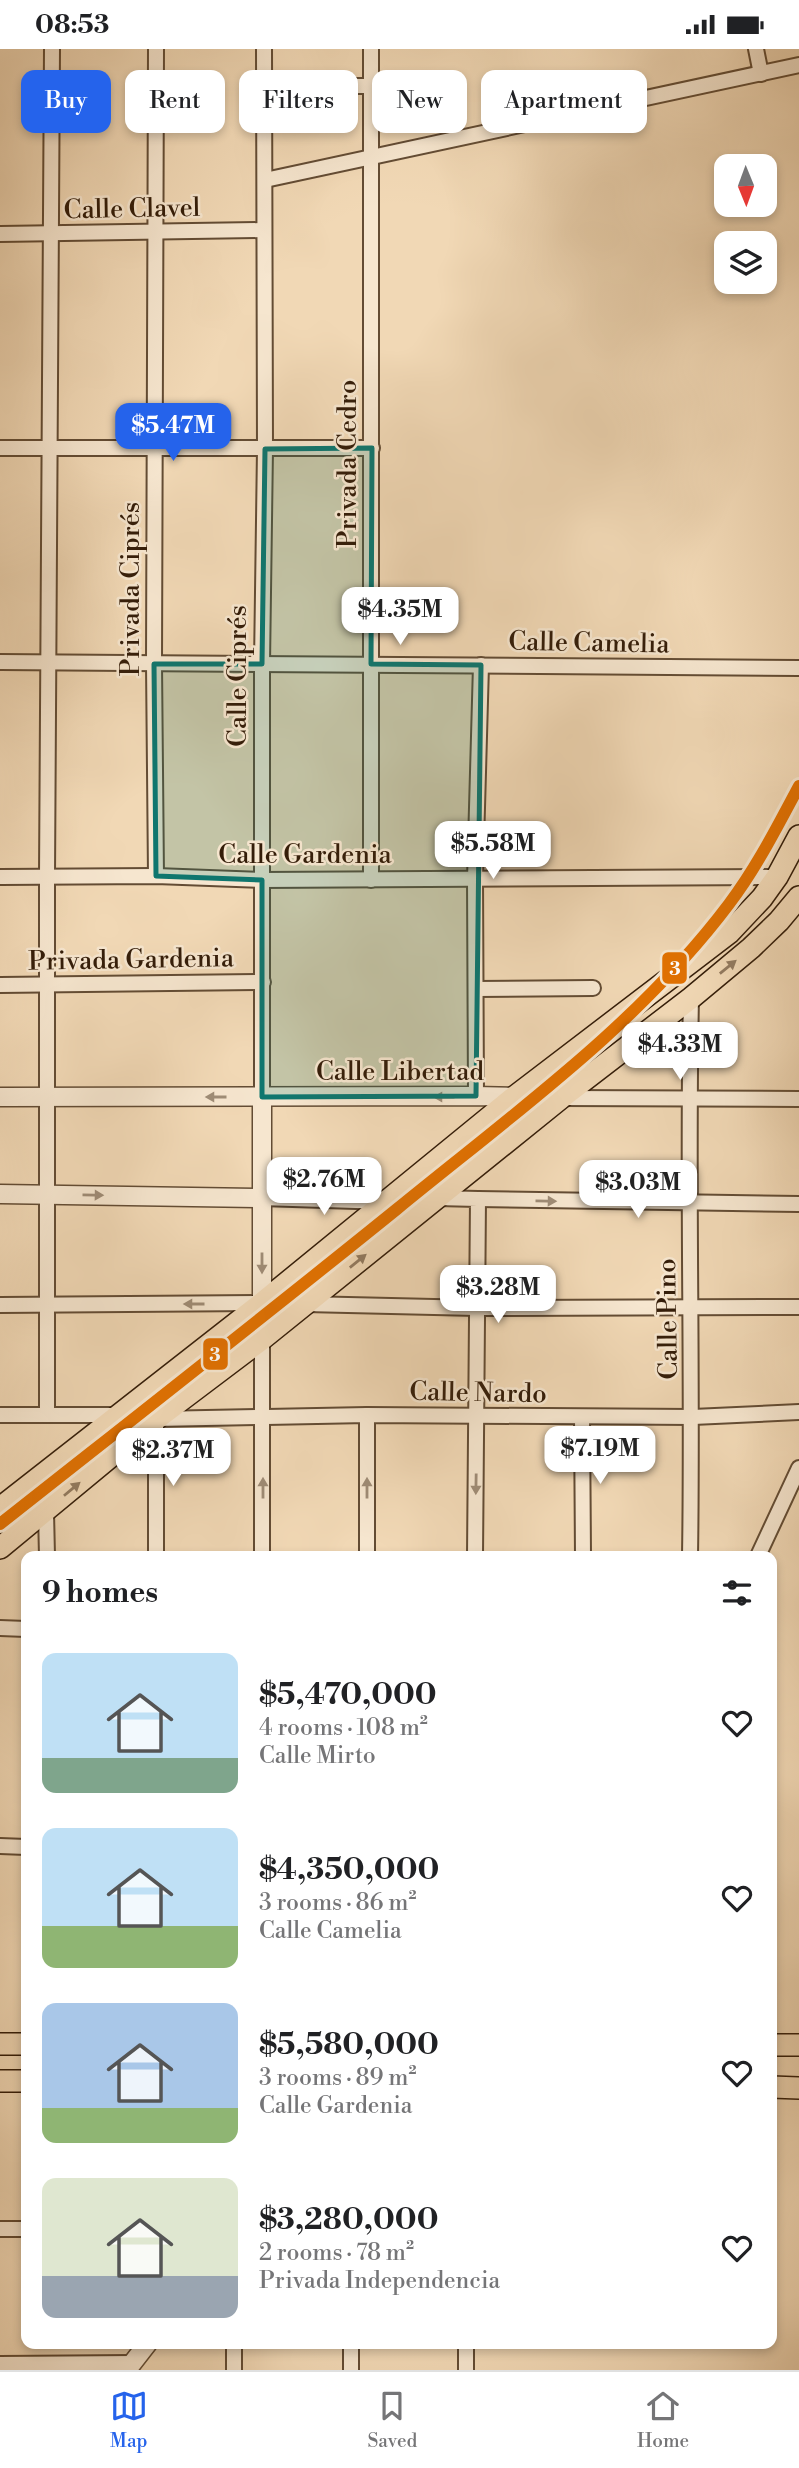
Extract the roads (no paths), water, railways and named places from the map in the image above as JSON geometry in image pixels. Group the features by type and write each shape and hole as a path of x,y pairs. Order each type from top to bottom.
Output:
{"main road":[{"path":"0,1508 262,1303 513,1098 729,933 762,898 777,877 799,836"},
{"path":"0,1548 156,1419 262,1339 561,1098 691,998 751,948 799,897"},
{"path":"0,2044 21,2044"},
{"path":"777,2045 799,2045"},
{"path":"0,2081 21,2081"},
{"path":"777,2087 799,2088"}],"street":[{"path":"47,1415 52,49"},
{"name":"Privada Ciprés","path":"156,49 156,876"},
{"name":"Calle Ciprés","path":"264,49 264,70"},
{"name":"Privada Cedro","path":"371,49 371,880"},
{"path":"756,49 761,73"},
{"path":"265,180 799,65"},
{"path":"358,86 371,86"},
{"name":"Calle Ciprés","path":"262,1303 264,133"},
{"name":"Calle Clavel","path":"0,234 264,230"},
{"path":"0,448 372,448"},
{"name":"Calle Camelia","path":"0,662 799,669"},
{"path":"475,1096 475,879 481,665"},
{"name":"Calle Gardenia","path":"0,877 156,876 262,880 777,877"},
{"name":"Privada Gardenia","path":"0,985 263,982"},
{"path":"476,989 593,988"},
{"name":"Calle Pino","path":"690,1551 693,1417 689,1099 691,998"},
{"name":"Calle Libertad","path":"0,1097 475,1096 799,1099"},
{"path":"0,1195 388,1202"},
{"path":"437,1198 799,1203"},
{"path":"475,1551 478,1199"},
{"path":"0,1305 262,1303 477,1308 799,1307"},
{"path":"262,1339 262,1551"},
{"name":"Calle Nardo","path":"156,1419 367,1415 693,1417 799,1412"},
{"path":"0,1415 118,1415"},
{"path":"367,1415 367,1551"},
{"path":"582,1417 583,1551"},
{"path":"156,1419 156,1551"},
{"path":"760,1551 799,1468"},
{"path":"46,1512 47,1551"},
{"path":"0,1628 21,1629"},
{"path":"0,1846 21,1847"},
{"path":"0,2229 21,2229"},
{"path":"0,2364 130,2367 144,2349"},
{"path":"233,2370 234,2349"},
{"path":"351,2349 351,2370"},
{"path":"466,2349 466,2370"}],"metro line":[{"name":"3","path":"0,1524 249,1328 485,1138 615,1029 693,948 729,904 758,861 799,786"}]}
